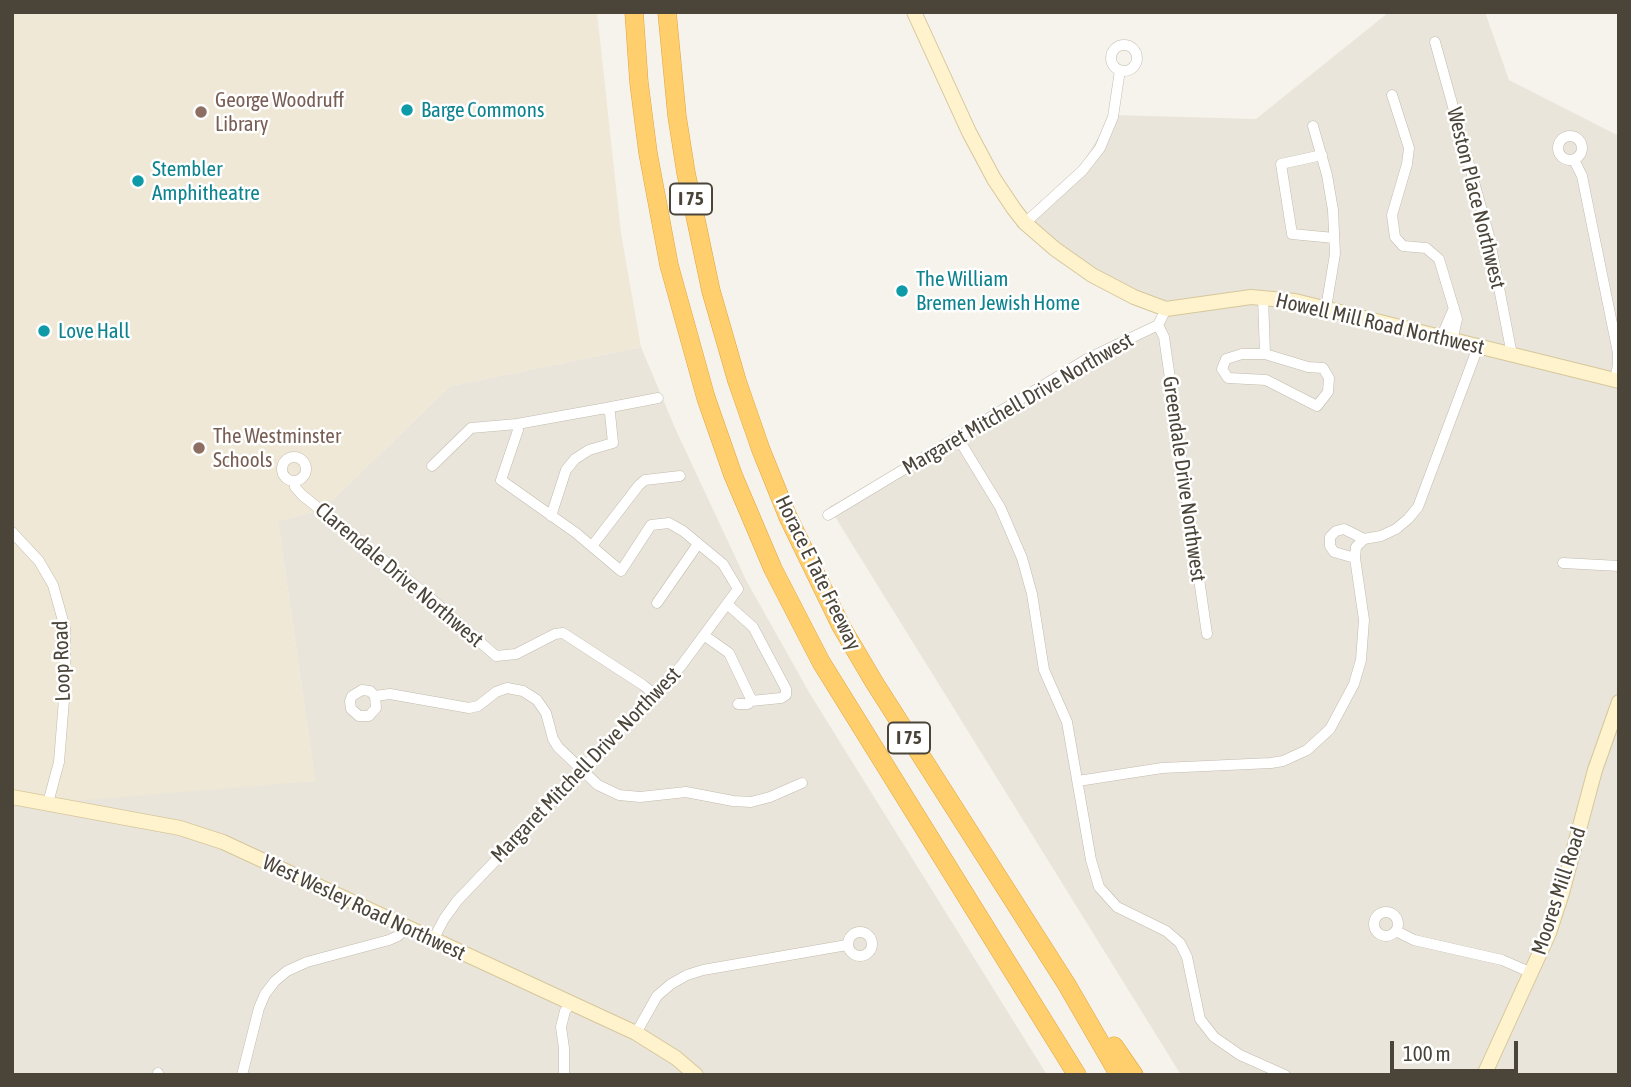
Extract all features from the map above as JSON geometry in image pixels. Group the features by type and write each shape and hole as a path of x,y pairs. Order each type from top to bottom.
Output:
{"highway":[{"name":"Horace E Tate Freeway","path":"634,12 648,153 669,265 706,398 733,475 784,592 821,662 1077,1075"},
{"name":"Horace E Tate Freeway","path":"667,12 677,116 700,243 723,336 765,461 788,517 841,626 966,829 1067,985 1119,1075"},
{"path":"1067,985 1134,1075"},
{"path":"1056,1042 1070,1075"}],"street":[{"name":"Howell Mill Road Northwest","path":"914,12 994,179 1025,223 1092,275 1134,297 1166,309 1240,298 1287,299 1617,381"},
{"name":"Weston Place Northwest","path":"1435,43 1489,236 1512,355"},
{"path":"1025,223 1083,170 1100,148 1113,117 1120,70"},
{"path":"1392,95 1409,148 1392,215 1395,237 1403,246 1426,248 1439,259 1454,309 1446,339"},
{"path":"1313,126 1333,210 1335,254 1326,308"},
{"path":"1322,155 1281,164 1293,234 1334,238"},
{"path":"1574,160 1581,176 1618,353 1617,381"},
{"path":"1263,297 1265,354"},
{"name":"Margaret Mitchell Drive Northwest","path":"828,515 1087,359 1158,325 1166,309"},
{"name":"Greendale Drive Northwest","path":"1158,325 1164,337 1207,634"},
{"path":"1354,558 1334,552 1330,546 1330,537 1336,531 1344,529 1364,539 1381,536 1396,529 1418,507 1478,347"},
{"path":"1242,354 1265,354 1323,369 1329,378 1328,392 1317,405 1266,380 1228,379 1222,369 1226,359 1242,354"},
{"path":"432,466 471,428 517,424 658,398"},
{"path":"551,516 566,470 575,459 589,450 614,443 610,414 606,408"},
{"path":"517,424 518,429 500,480 592,546 621,571 651,525 669,523 698,544 657,603"},
{"path":"958,438 1000,507 1017,543 1032,594 1044,670 1067,722 1091,860 1100,887 1117,907 1175,937 1187,957 1202,1023 1214,1037 1231,1050 1285,1075"},
{"path":"592,546 645,480 680,476"},
{"name":"Clarendale Drive Northwest","path":"295,482 295,487 302,495 427,595 496,656 516,654 555,634 563,633 655,695"},
{"name":"Loop Road","path":"12,532 39,561 54,585 65,628 65,687 59,762 48,803"},
{"path":"1078,781 1162,768 1270,763 1295,756 1316,743 1339,714 1354,684 1361,660 1364,620 1354,558 1356,548 1364,539"},
{"name":"Margaret Mitchell Drive Northwest","path":"433,940 457,901 655,695 705,636 738,589 723,564 698,544"},
{"path":"1563,563 1619,566"},
{"path":"727,604 753,627 786,689 786,695 781,698 738,704"},
{"path":"705,636 729,653 751,701"},
{"path":"375,696 390,694 469,708 478,706 496,692 508,688 523,691 537,700 546,713 558,747 604,789 630,797 686,792 751,802 802,783"},
{"name":"Moores Mill Road","path":"1485,1075 1532,973 1556,912 1595,770 1619,702"},
{"name":"West Wesley Road Northwest","path":"12,797 199,833 636,1032 676,1058 695,1075"},
{"path":"242,1075 259,1009 265,994 275,981 307,962 389,940 406,928"},
{"path":"1396,931 1414,940 1502,960 1532,973"},
{"path":"636,1032 657,996 687,975 847,945"},
{"path":"564,1075 561,1027 562,1018 571,1003"}],"shaded area":[{"name":"The Westminster Schools","path":"12,12 597,12 621,233 641,347 450,386 322,510 278,521 315,781 48,803 12,797"},
{"path":"1389,12 1485,12 1509,80 1619,136 1619,1075 1181,1075 829,507 1166,316 1016,226 1077,172 1112,115 1256,119"},
{"path":"641,347 675,428 746,580 810,694 1047,1075 12,1075 12,798 315,781 278,521 322,510 450,386"}],"place":[{"name":"Barge Commons","path":"407,110"},
{"name":"George Woodruff Library","path":"201,112"},
{"name":"Stembler Amphitheatre","path":"138,181"},
{"name":"The William Bremen Jewish Home","path":"902,291"},
{"name":"Love Hall","path":"44,331"},
{"name":"The Westminster Schools","path":"199,448"}]}
